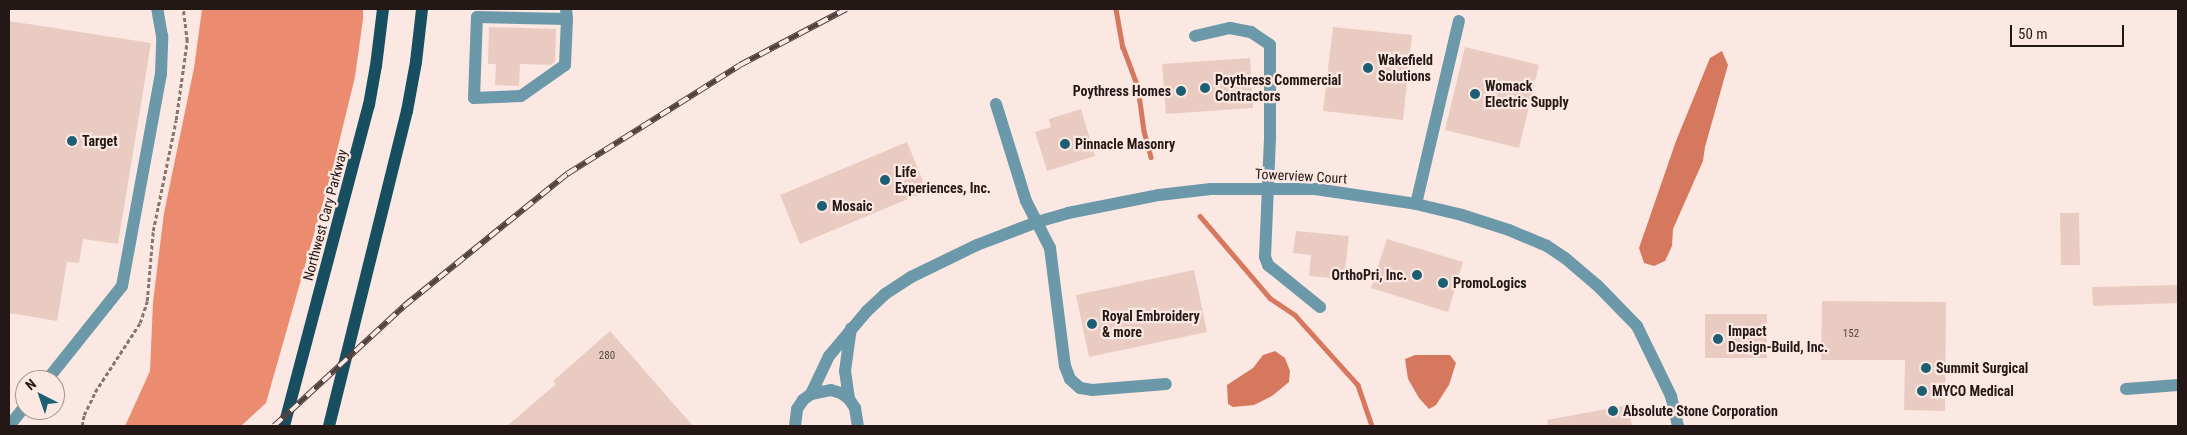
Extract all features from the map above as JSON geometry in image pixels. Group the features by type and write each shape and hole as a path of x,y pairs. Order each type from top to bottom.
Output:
{"main road":[{"name":"Northwest Cary Parkway","path":"284,426 369,105 383,9"},
{"path":"329,426 412,85 422,9"}],"street":[{"path":"55,370 122,286 161,74 162,36 157,9"},
{"path":"567,14 565,65 521,96 474,98 477,18 567,14"},
{"path":"1416,204 1459,21"},
{"path":"1195,36 1230,28 1251,32 1270,45 1265,256 1268,265 1320,307"},
{"path":"996,104 1026,201 1050,248 1065,366 1070,380 1080,388 1092,390 1166,384"},
{"name":"Towerview Court","path":"795,426 797,409 811,394 829,356 851,328 885,294 911,277 977,245 1037,222 1102,205 1159,195 1211,189 1267,187 1315,189 1416,204 1462,215 1508,230 1547,246 1583,271 1637,326 1671,396 1678,426"},
{"path":"849,399 845,371 851,328"},
{"path":"2126,389 2178,385"},
{"path":"811,394 831,390 841,393 849,399 855,408 858,426"}],"path":[{"path":"82,426 84,415 95,392 135,331 147,301 152,231 176,120 187,41 183,9"}],"shaded area":[{"path":"202,9 363,9 355,77 333,167 266,403 241,426 125,426 150,371 153,302 164,213 194,68"},
{"path":"1722,51 1728,65 1705,147 1703,161 1673,229 1672,246 1665,261 1654,266 1644,263 1639,248 1676,141 1710,58"},
{"path":"1275,351 1285,358 1290,371 1289,382 1272,396 1254,405 1233,407 1228,404 1227,385 1253,368 1263,355"},
{"path":"1415,355 1450,355 1456,363 1449,385 1436,405 1429,409 1419,398 1408,379 1405,359"}],"building":[{"name":"Target","path":"9,21 151,43 118,244 83,239 79,263 67,262 57,321 9,313"},
{"path":"489,27 556,29 555,62 551,65 520,64 519,86 495,85 496,64 488,64"},
{"name":"Wakefield Solutions","path":"1333,27 1412,35 1403,120 1323,111"},
{"path":"1465,47 1539,65 1519,148 1445,130"},
{"path":"1250,58 1253,108 1166,114 1162,64"},
{"name":"Pinnacle Masonry","path":"1081,109 1095,156 1047,171 1035,132 1051,127 1049,119"},
{"path":"907,142 927,191 800,244 780,195"},
{"path":"2060,213 2079,213 2080,265 2061,265"},
{"path":"1296,231 1349,236 1344,279 1309,276 1311,255 1293,253"},
{"path":"1387,239 1463,262 1448,312 1371,288"},
{"path":"1194,270 1207,332 1089,357 1076,295"},
{"path":"2178,285 2178,303 2093,306 2092,287"},
{"path":"1822,301 1946,302 1945,411 1904,410 1905,360 1821,360"},
{"path":"1705,314 1767,314 1767,358 1705,358"},
{"path":"610,331 693,426 507,426 556,384 553,381"},
{"name":"Absolute Stone Corporation","path":"1628,405 1632,426 1548,426 1547,420"}],"waterway":[{"path":"1116,9 1123,47 1138,87 1144,131 1151,157"},
{"path":"1200,216 1270,298 1295,315 1358,385 1372,426"}],"railway":[{"path":"274,426 404,306 567,174 740,65 846,9"}],"place":[{"name":"Wakefield Solutions","path":"1368,68"},
{"name":"Poythress Commercial Contractors","path":"1205,88"},
{"name":"Poythress Homes","path":"1181,91"},
{"name":"Womack Electric Supply","path":"1475,94"},
{"name":"Target","path":"72,141"},
{"name":"Pinnacle Masonry","path":"1065,144"},
{"name":"Life Experiences, Inc.","path":"885,180"},
{"name":"Mosaic","path":"822,206"},
{"name":"OrthoPri, Inc.","path":"1417,275"},
{"name":"PromoLogics","path":"1443,283"},
{"name":"Royal Embroidery & more","path":"1092,324"},
{"name":"Impact Design-Build, Inc.","path":"1718,339"},
{"name":"Summit Surgical","path":"1926,368"},
{"name":"MYCO Medical","path":"1922,391"},
{"name":"Absolute Stone Corporation","path":"1613,411"}]}
